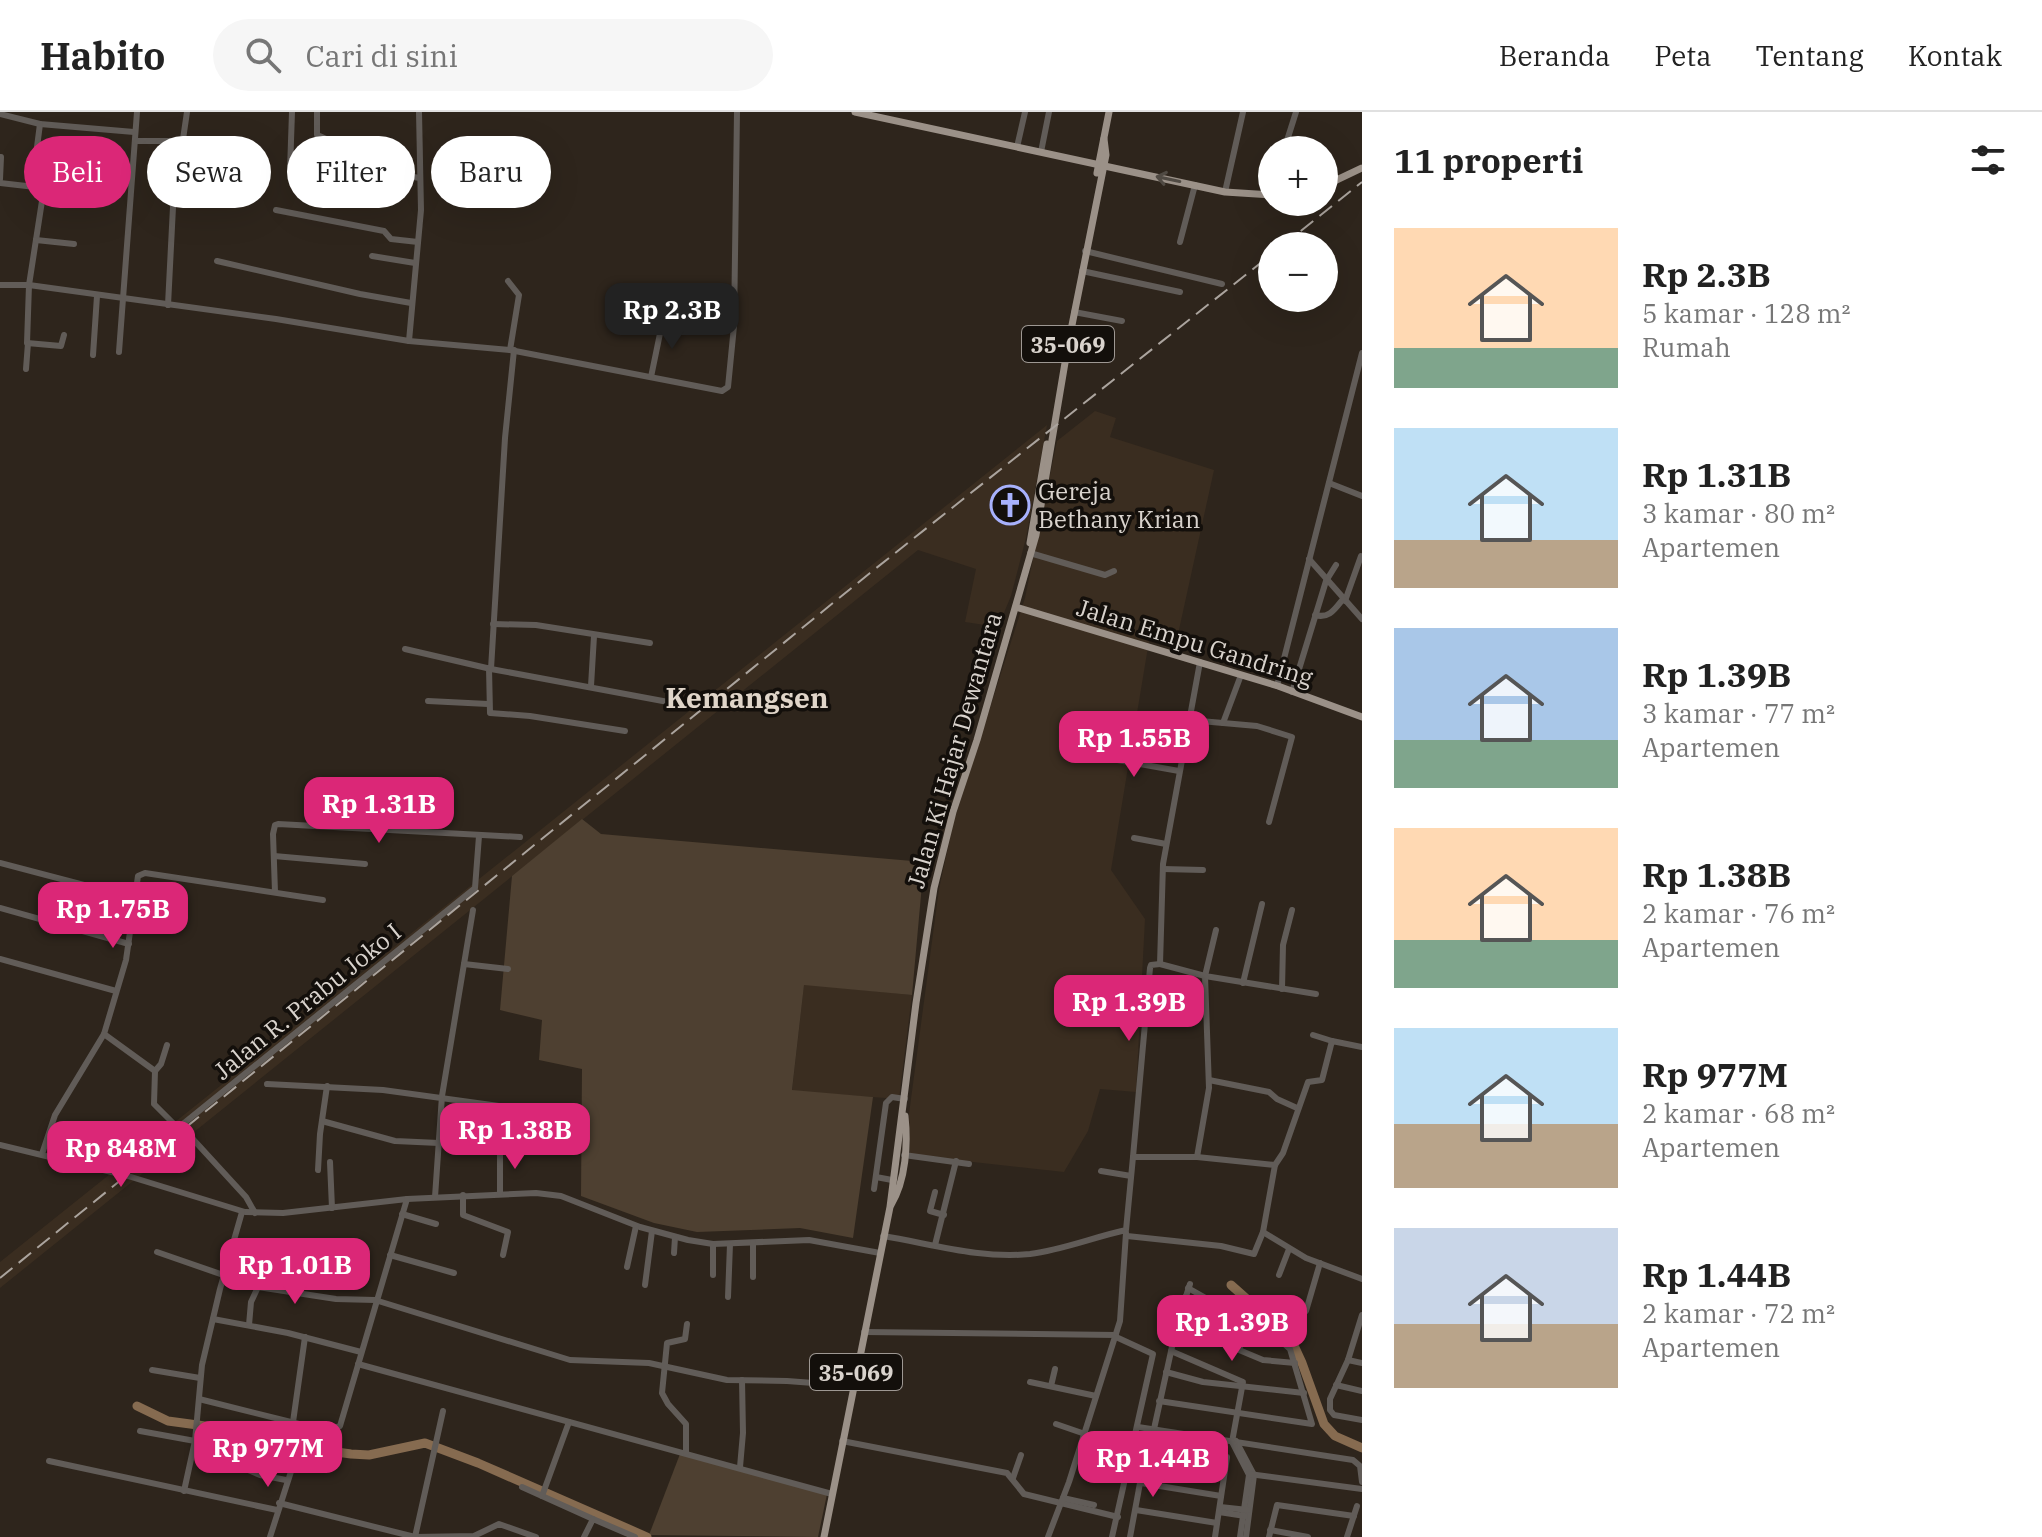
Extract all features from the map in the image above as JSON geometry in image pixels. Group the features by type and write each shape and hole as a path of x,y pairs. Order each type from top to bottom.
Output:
{"main road":[{"path":"855,112 1225,192 1258,194"},
{"name":"Jalan Ki Hajar Dewantara","path":"1030,551 1062,358 1107,147 1104,139 1109,112"},
{"name":"Jalan Ki Hajar Dewantara","path":"900,1162 891,1132 900,1100 942,852 1016,607 1044,496 1101,164"},
{"path":"1338,179 1362,168"},
{"name":"Jalan Empu Gandring","path":"1016,607 1241,675 1362,717"},
{"name":"Jalan Ki Hajar Dewantara","path":"824,1537 883,1236 890,1207 897,1195 907,1131 900,1100"},
{"name":"Jalan Ki Hajar Dewantara","path":"890,1207 884,1178 900,1162"}],"street":[{"path":"119,352 137,112"},
{"path":"168,305 173,207 187,112"},
{"path":"291,136 292,112"},
{"path":"317,112 317,135 320,136"},
{"path":"409,341 418,242 419,112"},
{"path":"0,285 29,285 409,341 512,350 722,391 728,387 734,326 737,112"},
{"path":"1017,147 1025,112"},
{"path":"1041,152 1049,112"},
{"path":"1225,192 1243,112"},
{"path":"1288,136 1296,112"},
{"path":"0,114 40,124 134,132"},
{"path":"38,136 40,124"},
{"path":"135,141 147,141"},
{"path":"1,157 0,181 44,188 29,285 26,369"},
{"path":"415,177 420,178"},
{"path":"1180,242 1195,185"},
{"path":"276,210 384,231 391,239 418,242"},
{"path":"36,240 74,244"},
{"path":"1085,251 1222,284"},
{"path":"372,256 415,263"},
{"path":"217,261 411,303"},
{"path":"1082,271 1180,292"},
{"path":"508,281 519,295 505,438 488,704 491,713 625,731"},
{"path":"93,355 97,296"},
{"path":"1074,312 1122,321"},
{"path":"651,377 663,319"},
{"path":"28,343 61,346 64,335"},
{"path":"1278,687 1362,353"},
{"path":"1329,483 1362,496"},
{"path":"1030,551 1105,575 1114,571"},
{"path":"1315,615 1320,617 1331,613 1344,600 1361,556"},
{"path":"1310,561 1362,619"},
{"path":"1292,692 1326,581 1336,565"},
{"path":"493,624 536,625 650,643"},
{"path":"591,686 594,636"},
{"path":"405,649 695,707"},
{"path":"1160,964 1166,844 1200,662"},
{"path":"1223,723 1241,675"},
{"path":"428,701 488,704"},
{"path":"1189,720 1257,726 1292,737 1269,822"},
{"path":"1095,756 1179,771"},
{"path":"275,892 273,834 278,824 520,837"},
{"name":"Jalan R. Prabu Joko I","path":"121,1174 474,890 477,884 479,836"},
{"path":"1134,838 1166,844"},
{"path":"274,856 365,864"},
{"path":"0,863 103,890 135,895"},
{"path":"1163,869 1203,870"},
{"path":"42,1154 57,1111 104,1034 129,944 136,878 143,873 323,900"},
{"path":"1243,983 1262,904"},
{"path":"0,908 129,944"},
{"path":"435,1197 442,1096 473,910"},
{"path":"1282,989 1283,945 1292,910"},
{"path":"1197,1157 1209,1080 1205,976 1216,930"},
{"path":"0,959 116,991"},
{"path":"464,964 508,969"},
{"path":"1048,1537 1116,1336 1151,965 1160,964 1205,976 1316,994"},
{"path":"104,1034 155,1071"},
{"path":"1313,1035 1362,1047"},
{"path":"883,1236 969,1253 1018,1255 1126,1233 1221,1246 1252,1254 1263,1232 1276,1161 1283,1153 1308,1082 1322,1080 1332,1041"},
{"path":"167,1045 161,1064 155,1071 154,1104 178,1128"},
{"path":"1209,1080 1274,1096 1297,1108"},
{"path":"267,1084 442,1096 521,1109"},
{"path":"318,1170 327,1086"},
{"path":"874,1189 884,1178 891,1132 886,1103 900,1100"},
{"path":"322,1121 395,1141 483,1145"},
{"path":"184,1491 194,1444 200,1378 223,1276 249,1212 246,1197 191,1137"},
{"path":"94,1167 100,1140"},
{"path":"0,1145 121,1174 249,1212 404,1206 435,1197 463,1200 500,1193 556,1194 636,1226 713,1244 809,1240 880,1253"},
{"path":"500,1149 500,1193"},
{"path":"1133,1157 1276,1161"},
{"path":"330,1162 332,1208"},
{"path":"900,1162 969,1164"},
{"path":"935,1245 955,1165"},
{"path":"1101,1171 1131,1176"},
{"path":"935,1192 930,1211 944,1215"},
{"path":"463,1200 463,1215 508,1232 503,1255"},
{"path":"404,1206 436,1224"},
{"path":"199,1399 307,1426 340,1426 404,1206"},
{"path":"627,1267 636,1226"},
{"path":"645,1285 652,1231"},
{"path":"1263,1232 1286,1248 1362,1279"},
{"path":"674,1253 675,1237"},
{"path":"753,1243 753,1277"},
{"path":"713,1244 713,1275"},
{"path":"728,1297 730,1244"},
{"path":"1279,1275 1286,1248"},
{"path":"157,1252 258,1287 336,1299 375,1300 570,1360 664,1365 705,1376 742,1380 853,1386"},
{"path":"390,1255 454,1273"},
{"path":"1306,1311 1320,1263"},
{"path":"1154,1429 1177,1324 1189,1286 1234,1317"},
{"path":"249,1325 251,1302 258,1287"},
{"path":"1159,1401 1312,1424 1290,1349 1281,1339 1269,1330 1185,1297"},
{"path":"1362,1315 1348,1360 1330,1399 1330,1410 1334,1415 1362,1420"},
{"path":"213,1319 305,1337 361,1352"},
{"path":"1239,1349 1250,1323"},
{"path":"686,1453 686,1424 662,1393 668,1341 685,1339 687,1324"},
{"path":"1177,1324 1263,1360 1295,1363"},
{"path":"864,1332 1116,1336 1153,1353 1112,1537"},
{"path":"293,1422 305,1337"},
{"path":"1171,1351 1240,1380 1243,1386 1234,1441 1251,1474 1243,1537"},
{"path":"1348,1360 1362,1363"},
{"path":"358,1364 832,1494"},
{"path":"1051,1386 1055,1369"},
{"path":"152,1370 200,1378"},
{"path":"1166,1372 1203,1382 1304,1393"},
{"path":"740,1467 742,1380"},
{"path":"1030,1382 1096,1396"},
{"path":"1336,1385 1362,1391"},
{"path":"415,1537 443,1411"},
{"path":"542,1494 569,1422"},
{"path":"1056,1424 1085,1434"},
{"path":"270,1537 286,1480 307,1426"},
{"path":"1138,1427 1353,1460 1360,1466 1362,1482"},
{"path":"140,1431 194,1444 260,1475 286,1480"},
{"path":"842,1441 996,1470 1007,1473 1023,1494 1094,1505"},
{"path":"1131,1453 1225,1469"},
{"path":"1013,1479 1021,1455"},
{"path":"1130,1537 1145,1456"},
{"path":"1215,1537 1227,1457"},
{"path":"49,1461 415,1537 478,1535 499,1524 536,1537"},
{"path":"1251,1474 1362,1489"},
{"path":"1141,1483 1221,1496"},
{"path":"522,1487 635,1537"},
{"path":"1062,1501 1118,1517"},
{"path":"1308,1537 1270,1534 1277,1505 1354,1516"},
{"path":"1347,1537 1357,1506"},
{"path":"1219,1509 1247,1513"},
{"path":"1136,1510 1217,1523"},
{"path":"584,1537 593,1519"}],"shaded area":[{"path":"1095,411 1116,418 1110,437 1214,470 1175,648 1149,641 1111,870 1145,919 1136,1092 1100,1089 1088,1131 1064,1172 910,1155 909,1114 939,889 953,824 1025,598 1057,441"},
{"path":"1047,425 1026,538 1011,596 998,627 965,622 976,569 918,550 0,1288 0,1262"},
{"path":"582,819 601,834 924,862 912,995 804,985 792,1090 873,1097 853,1238 800,1228 697,1232 654,1223 581,1196 582,1069 539,1060 542,1020 500,1010 512,876"},
{"path":"804,984 912,995 899,1099 792,1091"},
{"path":"680,1454 827,1494 818,1537 649,1535"}],"waterway":[{"path":"1231,1285 1290,1337 1324,1424 1335,1436 1362,1448"},
{"path":"137,1406 168,1421 205,1426 287,1445 351,1454 369,1455 425,1443 647,1537"}],"railway":[{"path":"1300,232 1362,182"},
{"path":"0,1278 870,573 1258,265"}],"place":[{"name":"Gereja Bethany Krian","path":"1010,505"}],"district":[{"name":"Kemangsen","path":"747,697"}]}
